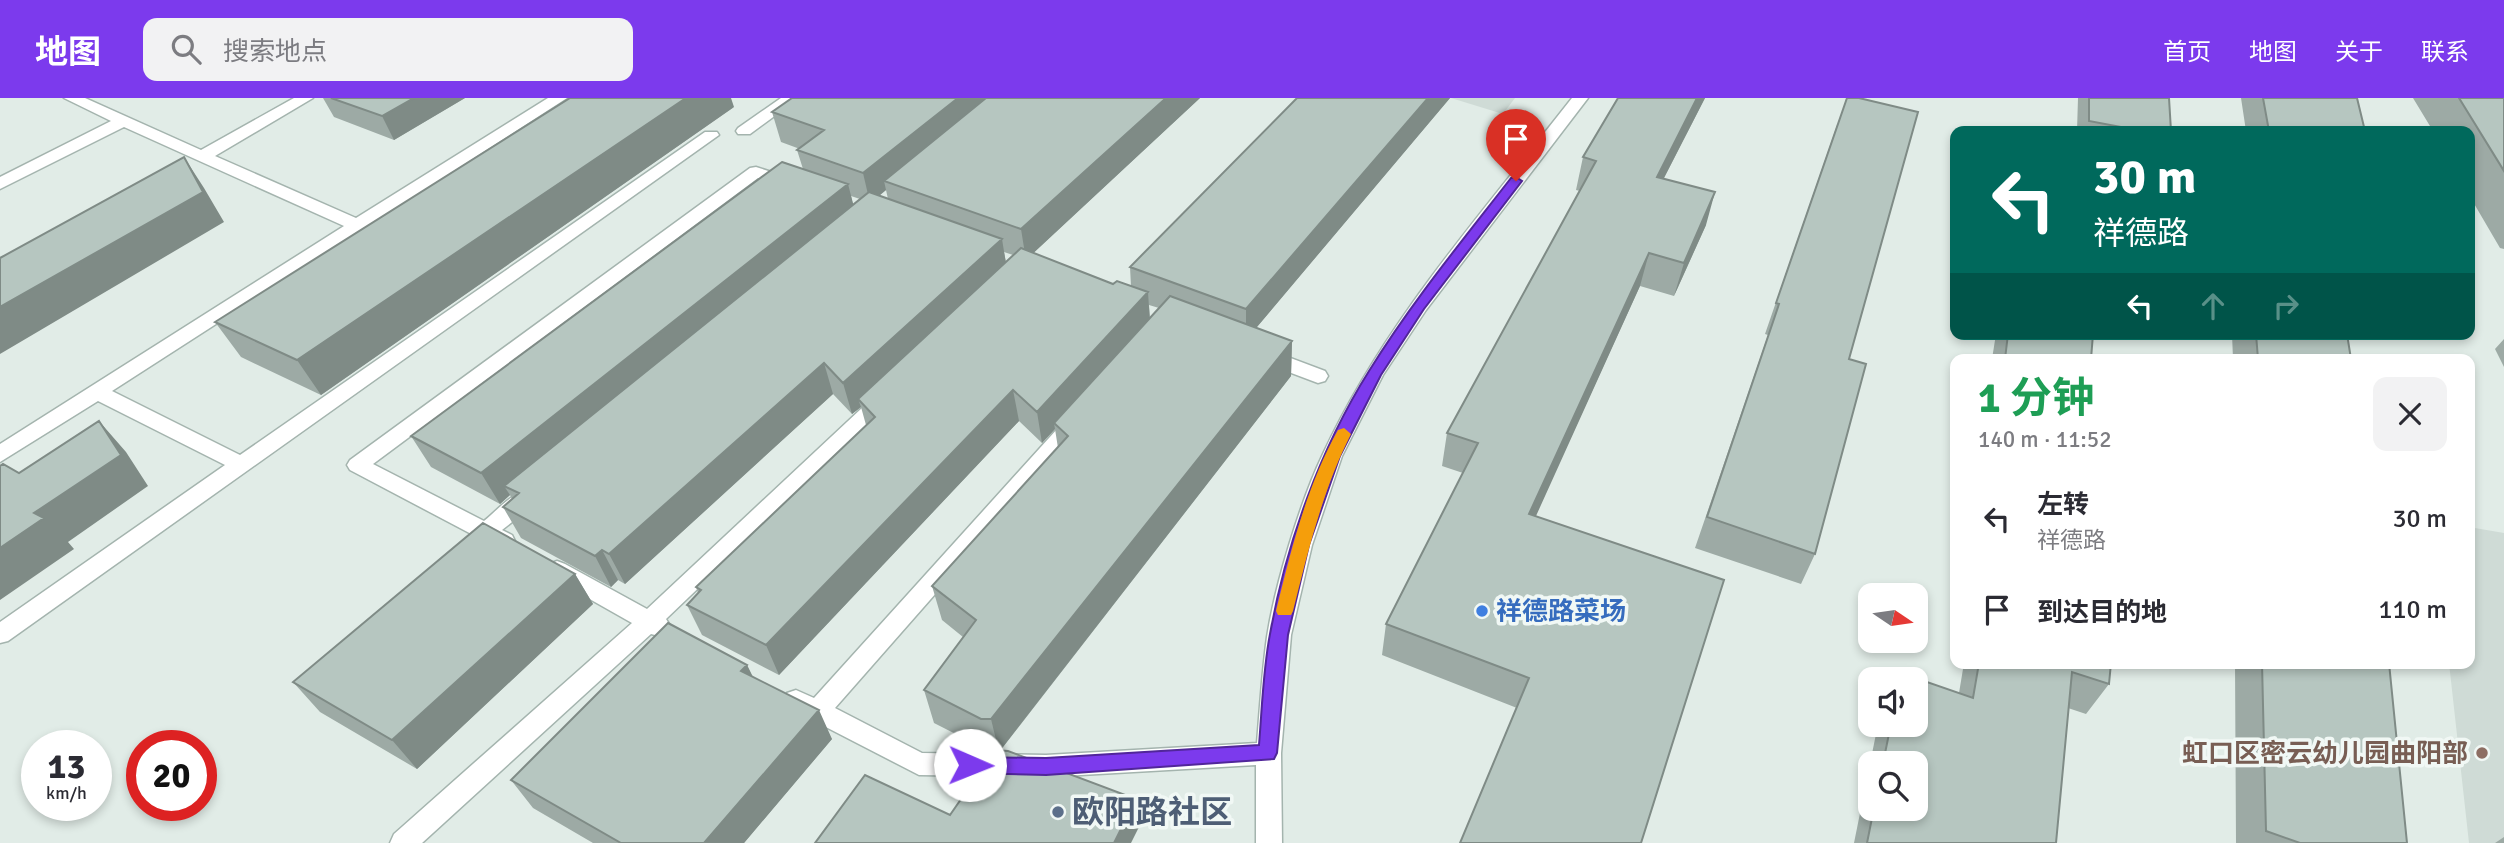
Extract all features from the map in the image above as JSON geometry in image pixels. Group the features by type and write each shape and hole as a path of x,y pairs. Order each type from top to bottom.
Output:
{"street":[{"path":"72,98 357,225"},
{"path":"202,156 305,98"},
{"path":"0,454 559,98"},
{"path":"744,131 791,98"},
{"path":"1269,843 1268,753 1279,635 1301,545 1332,456 1374,374 1419,306 1580,98"},
{"path":"0,184 123,121"},
{"path":"0,634 711,135"},
{"path":"521,551 357,465 756,172 808,190"},
{"path":"1243,347 1318,376"},
{"path":"403,843 649,621 902,382"},
{"path":"97,392 241,464"},
{"path":"817,711 1094,402"},
{"path":"486,531 540,487"},
{"path":"544,563 685,640"},
{"path":"781,692 919,764 1046,766 1268,753"}],"shaded area":[{"path":"1451,98 1515,98 1503,114"},
{"name":"虹口区密云幼儿园曲阳部","path":"2475,528 2504,533 2504,843 2469,843 2450,669 2475,669"}],"building":[{"path":"331,98 414,98 382,116"},
{"path":"570,98 686,98 297,360 215,322"},
{"path":"792,98 958,98 863,173 797,150 824,130 772,112"},
{"path":"986,98 1166,98 1021,229 884,181"},
{"path":"1297,98 1428,98 1246,309 1130,267"},
{"path":"1618,98 1697,98 1657,177 1715,192 1684,263 1649,253 1529,514 1724,580 1641,843 1460,843 1529,678 1386,624 1478,443 1447,433 1596,161 1583,157"},
{"path":"1847,98 1859,98 1918,112 1849,359 1866,364 1815,554 1707,517 1779,304 1776,303"},
{"path":"2089,98 2169,98 2171,126 2116,126 2089,121"},
{"path":"2263,98 2357,98 2364,126 2268,126"},
{"path":"2459,98 2504,98 2504,171"},
{"path":"184,157 203,192 0,307 0,258"},
{"path":"782,162 848,184 481,473 411,436"},
{"path":"869,192 1002,239 843,383 824,363 609,554 602,550 595,556 503,507 519,493 504,486"},
{"path":"1021,248 1113,284 1117,281 1148,292 1037,412 1013,390 766,645 687,605 701,590 696,587 875,417 858,399"},
{"path":"1170,296 1292,341 991,719 981,719 924,690 976,620 932,586 1068,436 1054,423"},
{"path":"2007,340 2093,340 2091,354 2006,354"},
{"path":"2256,340 2348,340 2350,354 2258,354"},
{"path":"99,421 121,455 34,513 44,518 0,548 0,466 3,464 19,473"},
{"path":"483,523 575,574 392,740 293,682"},
{"path":"668,623 747,665 741,671 819,710 704,843 621,843 511,780"},
{"path":"1978,669 2110,669 2109,684 2072,672 2056,843 1867,843 1871,821 1928,821 1928,751 1885,751 1888,737 1928,737 1928,682 1973,698"},
{"path":"2262,669 2390,669 2407,843 2300,843 2266,831"},
{"path":"995,750 1008,751 1136,799 1114,843 815,843 865,775 950,815"}],"slow traffic":[{"path":"1285,611 1301,545 1332,456 1344,434"}],"place":[{"name":"祥德路菜场","path":"1482,611"},
{"name":"虹口区密云幼儿园曲阳部","path":"2482,753"},
{"name":"欧阳路社区","path":"1058,812"}],"route":[{"path":"970,765 1046,766 1268,753 1279,635 1301,545 1332,456 1374,374 1419,306 1516,181"}]}
